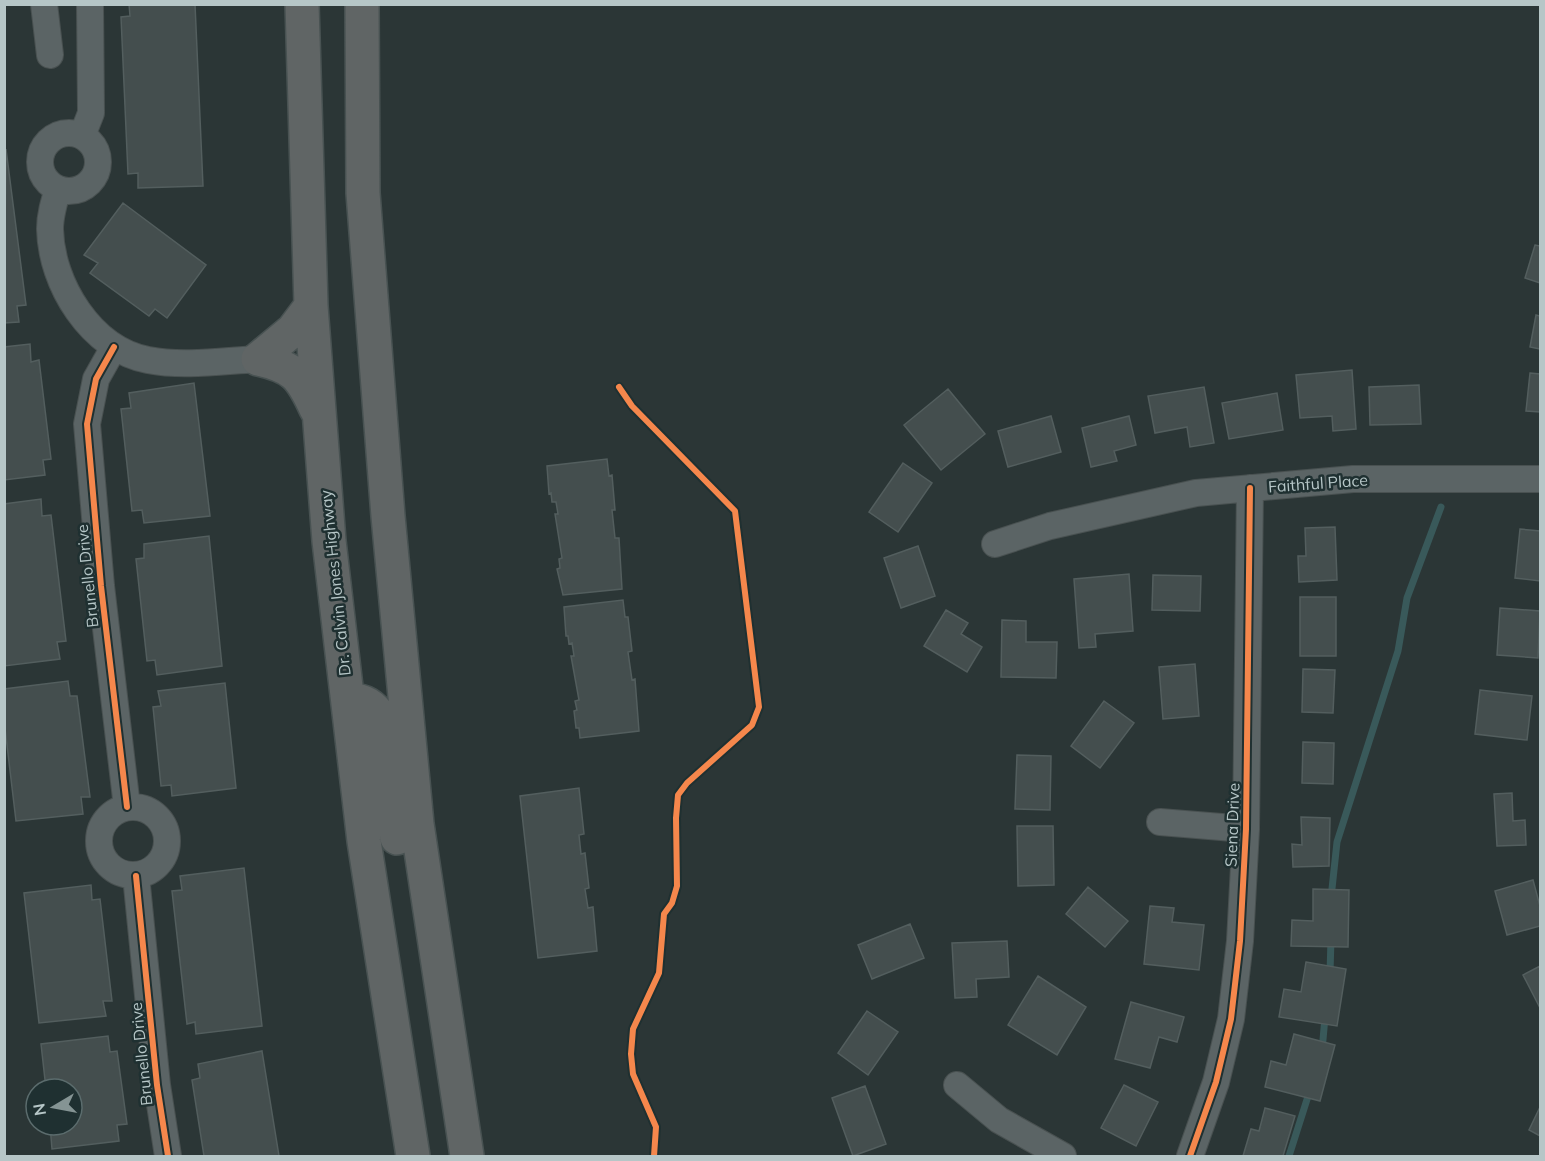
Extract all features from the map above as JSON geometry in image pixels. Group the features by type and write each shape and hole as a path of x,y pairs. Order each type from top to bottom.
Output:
{"highway":[{"name":"Dr. Calvin Jones Highway","path":"302,4 311,306 329,541 364,841 413,1156"},
{"path":"362,4 363,193 387,504 417,824 467,1156"},
{"path":"258,358 293,330 311,306"},
{"path":"258,358 278,364 293,372 304,382 319,416"},
{"path":"348,699 367,703 375,708 381,718 408,921 419,968 448,1033"}],"street":[{"path":"44,4 50,55"},
{"path":"82,136 91,113 90,4"},
{"path":"71,133 82,136 94,149 97,167 94,176 81,188 72,191 58,189 47,182 42,173 41,154 45,145 61,134 71,133"},
{"path":"58,189 50,228 56,268 67,295 89,323 114,347 149,360 177,363 258,358"},
{"name":"Brunello Drive","path":"114,347 96,380 87,424 101,586 127,807"},
{"name":"Faithful Place","path":"995,544 1050,526 1196,493 1353,478 1540,479"},
{"name":"Siena Drive","path":"1190,1156 1216,1082 1231,1019 1240,941 1246,829 1250,489"},
{"path":"127,807 138,807 157,817 166,837 162,858 146,873 136,876 114,870 105,862 98,840 107,819 127,807"},
{"path":"1160,822 1246,829"},
{"name":"Brunello Drive","path":"136,876 157,1085 168,1156"},
{"path":"957,1085 999,1119 1063,1156"}],"building":[{"path":"129,4 195,4 203,186 138,188 138,173 128,174 121,17 130,16"},
{"path":"6,149 26,305 17,306 19,322 4,323"},
{"path":"123,203 206,265 167,318 155,309 149,316 90,273 98,263 84,255"},
{"path":"1535,245 1540,246 1540,283 1525,278"},
{"path":"1536,315 1540,316 1540,349 1530,347"},
{"path":"30,344 31,362 39,360 51,459 43,460 45,475 4,480 4,347"},
{"path":"1352,370 1356,429 1333,431 1332,416 1300,418 1296,375"},
{"path":"1530,373 1540,374 1540,412 1526,411"},
{"path":"194,383 210,516 144,523 142,510 132,511 121,409 131,408 129,393"},
{"path":"1419,385 1421,424 1370,425 1369,387"},
{"path":"1204,387 1214,443 1190,447 1187,427 1155,433 1148,396"},
{"path":"948,389 985,434 941,470 904,425"},
{"path":"1277,393 1283,430 1229,439 1222,403"},
{"path":"1051,416 1061,452 1008,467 998,431"},
{"path":"1129,416 1136,445 1114,451 1117,461 1091,467 1082,428"},
{"path":"607,459 609,476 612,475 615,510 612,510 615,538 619,538 622,589 563,595 557,569 560,568 559,559 562,558 555,514 558,514 556,502 552,502 551,493 549,494 547,466"},
{"path":"903,463 932,483 898,532 869,512"},
{"path":"41,499 42,516 51,515 66,641 57,642 60,659 4,666 4,504"},
{"path":"1335,527 1337,580 1299,582 1298,556 1306,556 1305,528"},
{"path":"1520,529 1540,531 1540,581 1515,578"},
{"path":"209,536 222,666 157,675 155,660 147,661 136,559 144,558 144,544"},
{"path":"918,546 935,596 901,608 884,558"},
{"path":"1129,574 1133,631 1095,634 1096,647 1079,648 1074,579"},
{"path":"1153,575 1201,576 1200,611 1152,610"},
{"path":"1300,597 1336,597 1336,656 1300,656"},
{"path":"623,600 625,617 628,617 632,651 628,652 632,680 635,679 639,731 580,738 574,711 577,710 575,701 579,700 571,656 574,656 572,643 569,644 568,636 566,636 564,607"},
{"path":"1500,608 1540,611 1538,658 1497,655"},
{"path":"946,610 968,623 961,634 982,647 967,672 924,646"},
{"path":"1002,620 1026,621 1026,642 1057,642 1056,678 1001,677"},
{"path":"1195,664 1199,716 1163,719 1159,667"},
{"path":"1303,669 1335,670 1333,713 1302,712"},
{"path":"68,681 70,696 77,696 90,797 81,797 83,814 16,821 4,720 4,689"},
{"path":"225,683 236,788 172,796 171,785 161,786 153,707 161,706 158,691"},
{"path":"1480,690 1532,696 1527,740 1475,734"},
{"path":"1104,701 1134,723 1100,768 1071,746"},
{"path":"1303,742 1334,743 1333,784 1302,783"},
{"path":"1017,755 1051,756 1050,810 1015,809"},
{"path":"579,788 584,834 579,835 581,854 585,853 589,888 585,889 588,908 593,907 597,951 538,958 520,796"},
{"path":"1512,793 1513,821 1525,820 1526,845 1497,846 1494,794"},
{"path":"1301,817 1330,818 1329,866 1293,867 1292,844 1302,845"},
{"path":"1017,826 1053,826 1054,885 1018,886"},
{"path":"244,868 262,1026 196,1034 195,1022 187,1024 172,891 182,890 180,876"},
{"path":"1533,880 1540,906 1540,926 1507,935 1495,891"},
{"path":"91,885 92,900 100,899 112,1001 103,1001 106,1016 39,1023 24,893"},
{"path":"1088,887 1128,921 1105,947 1066,914"},
{"path":"1313,889 1349,890 1348,947 1291,946 1292,920 1313,921"},
{"path":"1150,906 1174,908 1172,922 1204,925 1199,970 1144,964"},
{"path":"910,924 924,958 872,979 858,945"},
{"path":"1007,941 1009,977 976,979 977,997 955,998 952,943"},
{"path":"1306,962 1346,969 1337,1026 1279,1017 1284,989 1301,992"},
{"path":"1540,966 1540,1008 1523,975"},
{"path":"1038,976 1086,1007 1057,1055 1008,1025"},
{"path":"1131,1002 1184,1017 1177,1042 1159,1037 1150,1068 1115,1059"},
{"path":"867,1011 898,1032 868,1075 838,1053"},
{"path":"1294,1034 1335,1045 1320,1101 1265,1087 1271,1061 1286,1065"},
{"path":"108,1036 110,1052 117,1051 127,1124 117,1125 119,1141 52,1149 51,1137 84,1137 84,1077 45,1077 41,1044"},
{"path":"262,1051 279,1156 204,1156 192,1080 200,1078 198,1064"},
{"path":"1124,1085 1158,1102 1136,1146 1101,1128"},
{"path":"865,1086 886,1144 853,1156 832,1098"},
{"path":"1540,1107 1540,1136 1529,1130"},
{"path":"1265,1108 1295,1116 1283,1156 1243,1156 1251,1129 1259,1131"}],"waterway":[{"path":"1331,898 1337,842 1398,651 1407,598 1441,507"},
{"path":"1330,973 1331,939"},
{"path":"1322,1051 1325,1017"},
{"path":"1289,1156 1310,1090"}],"cycle path":[{"path":"114,347 96,379 87,424 101,586 127,807"},
{"path":"619,387 632,406 735,511 759,707 752,725 687,783 678,795 677,886 672,903 664,914 659,973 633,1029 631,1054 633,1074 656,1127 654,1156"},
{"path":"1190,1156 1216,1082 1231,1019 1240,941 1246,829 1250,488"},
{"path":"136,876 157,1085 168,1156"}]}
